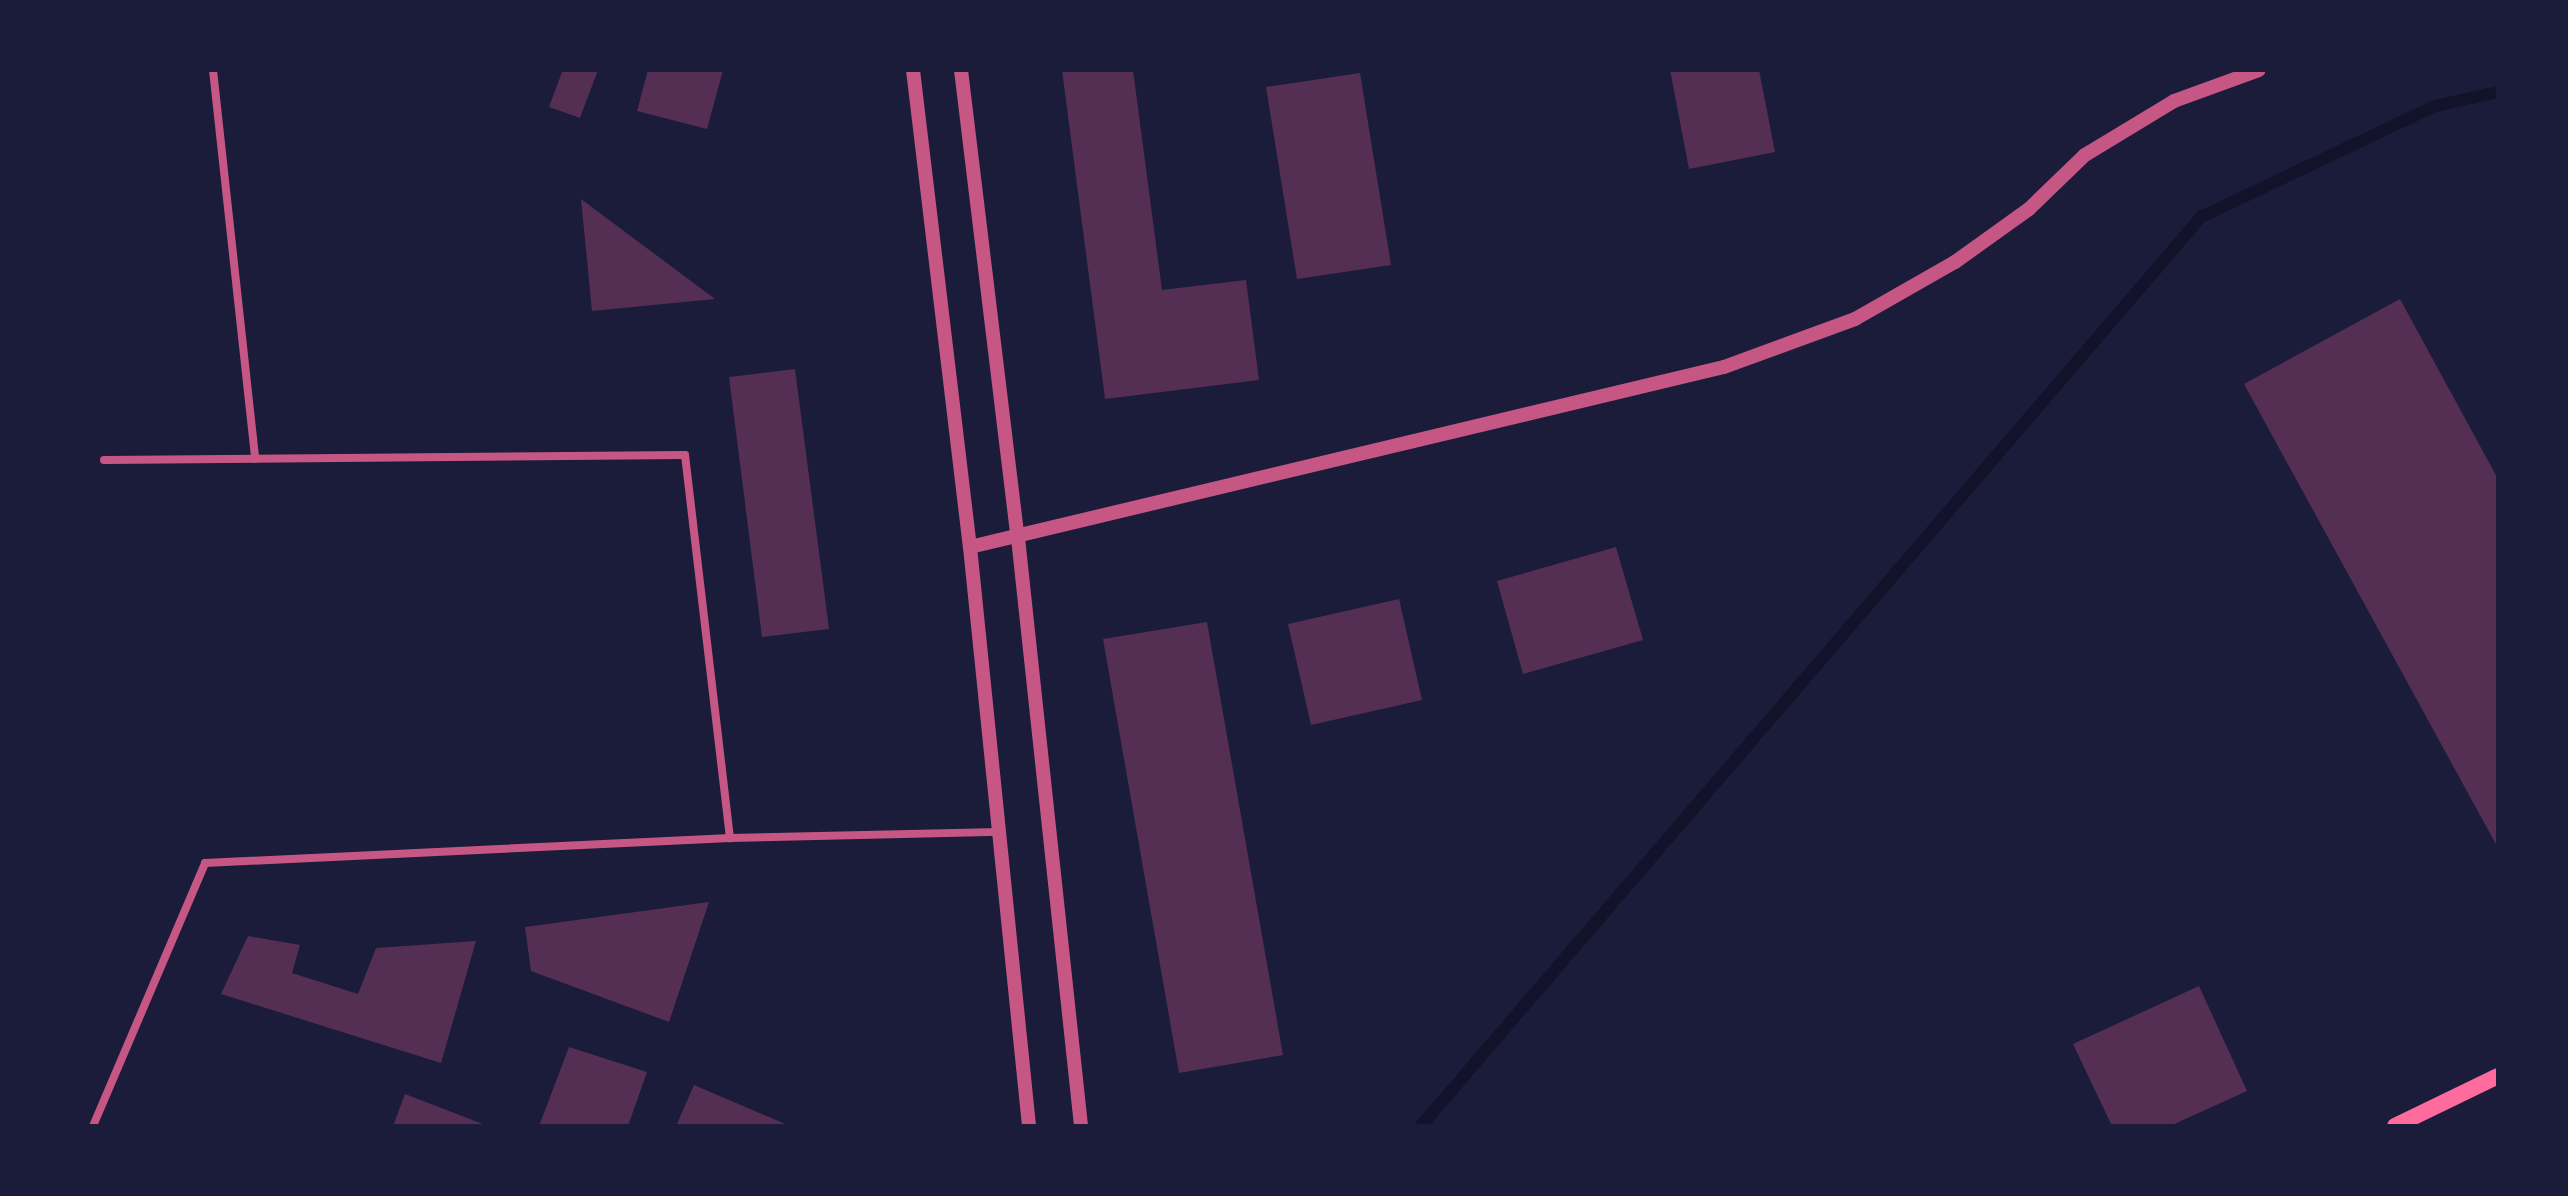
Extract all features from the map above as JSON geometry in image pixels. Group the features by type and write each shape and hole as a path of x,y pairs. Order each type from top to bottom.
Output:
{"main road":[{"path":"2395,1126 2498,1076"}],"street":[{"path":"213,70 255,459"},
{"path":"913,70 970,547 1029,1126"},
{"path":"961,70 1018,538 1081,1126"},
{"path":"970,547 1724,367 1840,324 1955,262 2029,209 2098,147 2174,101 2259,70"},
{"path":"104,460 685,455 730,838"},
{"path":"93,1126 205,863 730,838 1000,832"}],"building":[{"path":"556,70 598,70 580,118 549,107 562,72"},
{"path":"648,70 723,70 707,129 637,111"},
{"path":"1062,70 1133,70 1162,290 1246,280 1259,380 1105,399"},
{"path":"1670,70 1759,70 1775,152 1689,169"},
{"path":"1360,73 1391,265 1297,279 1266,87"},
{"path":"581,199 715,299 592,311"},
{"path":"2400,299 2498,479 2498,848 2244,384"},
{"path":"795,369 829,629 762,637 729,377"},
{"path":"1616,547 1643,640 1523,674 1497,581"},
{"path":"1399,599 1422,700 1311,725 1288,624"},
{"path":"1207,622 1283,1055 1179,1073 1103,639"},
{"path":"709,902 669,1022 531,971 525,927"},
{"path":"248,936 300,945 292,973 358,994 376,948 476,941 441,1063 221,994"},
{"path":"2199,986 2247,1091 2170,1126 2112,1126 2073,1044"},
{"path":"569,1047 647,1072 628,1126 539,1126"},
{"path":"694,1085 790,1126 676,1126"},
{"path":"405,1094 488,1126 393,1126"}],"waterway":[{"path":"1421,1126 2201,217 2435,106 2498,92"}]}
